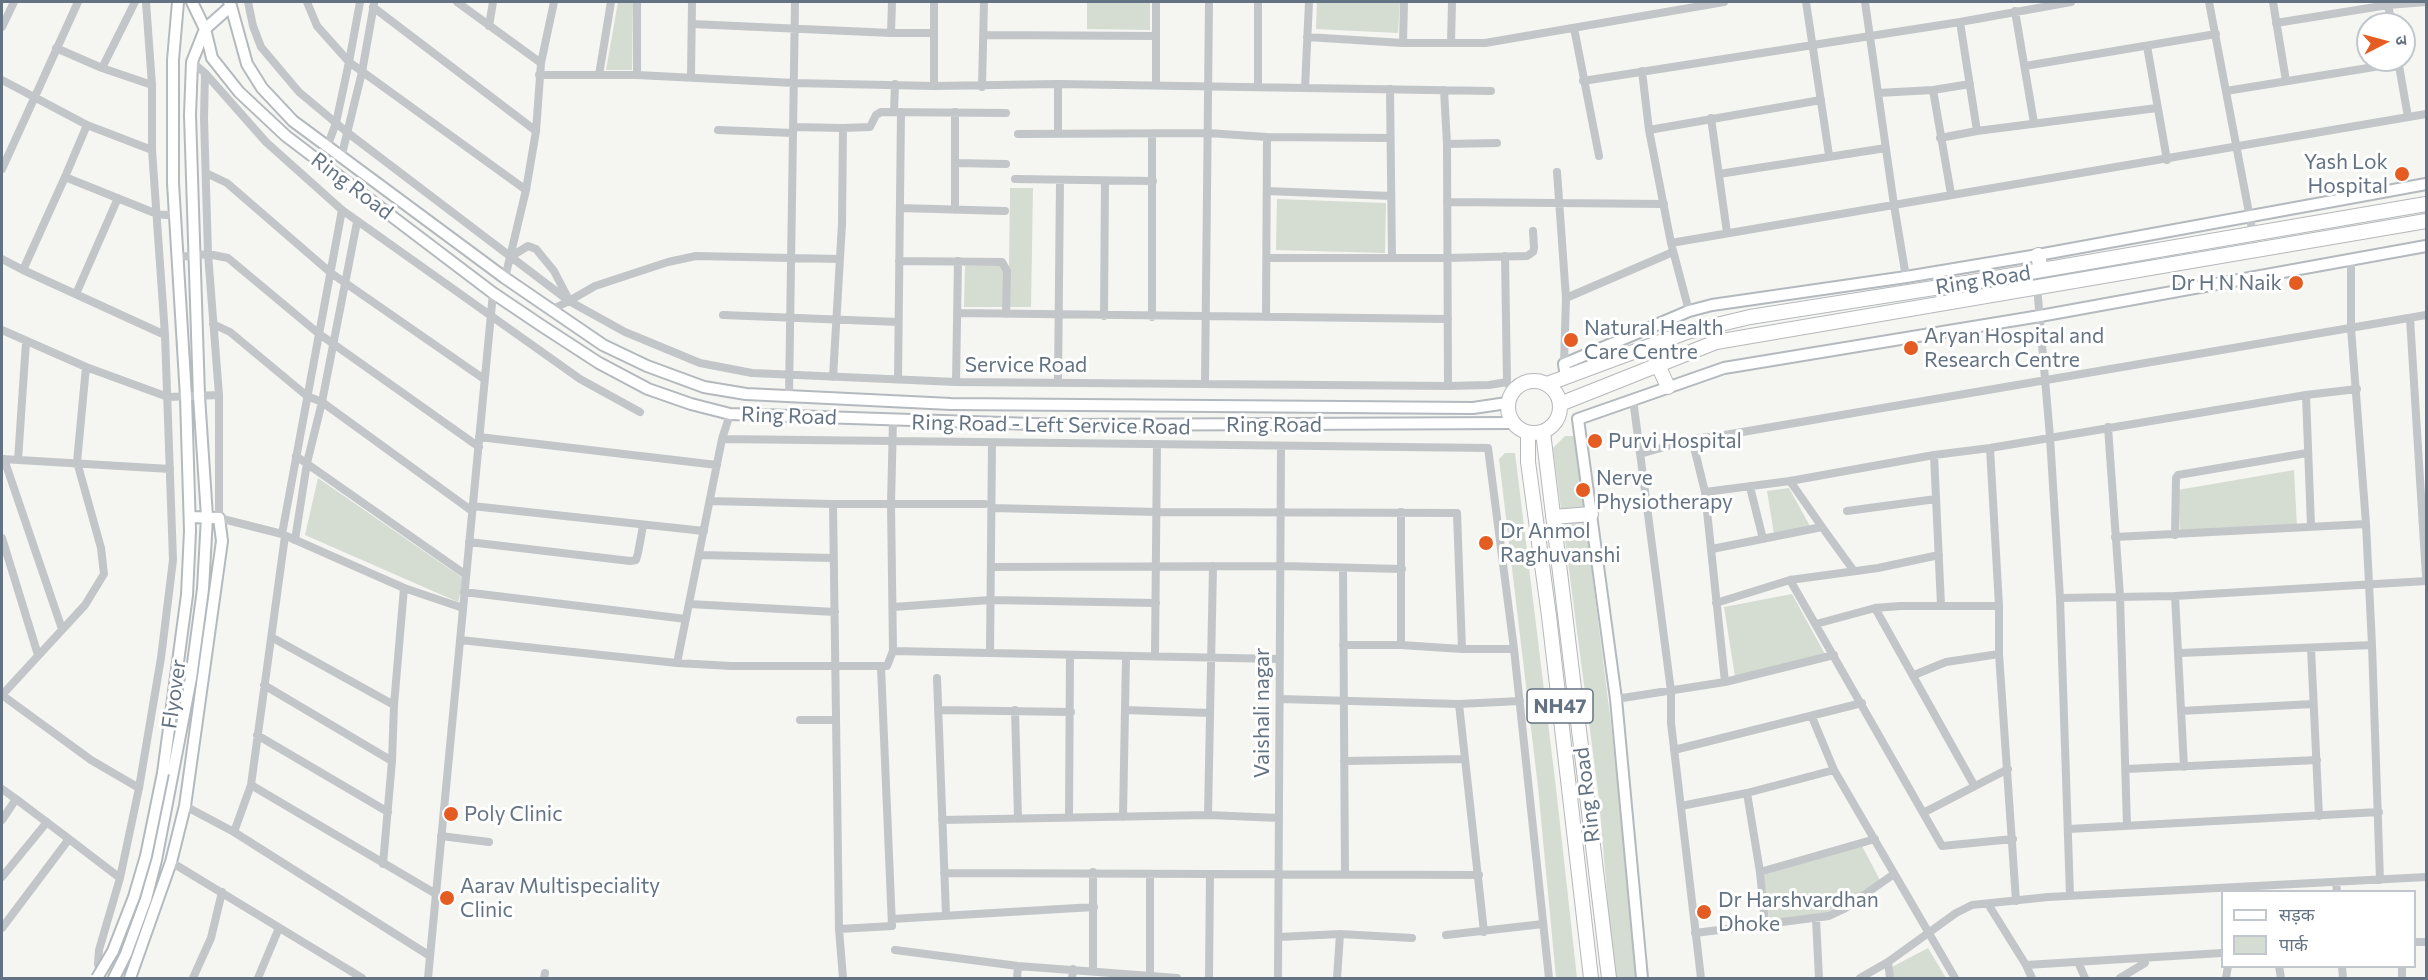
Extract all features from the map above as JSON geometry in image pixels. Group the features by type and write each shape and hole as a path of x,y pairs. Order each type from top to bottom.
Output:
{"highway":[{"name":"Ring Road","path":"1547,384 1565,371 1713,324 2427,204"},
{"name":"Ring Road","path":"1560,404 1716,342 2427,221"},
{"path":"2038,255 2041,270"},
{"path":"1658,365 1668,387"},
{"path":"1528,381 1547,384 1558,396 1560,404 1558,419 1543,432 1528,433 1520,430 1509,417 1509,392 1528,381"},
{"name":"Ring Road","path":"1543,432 1609,978"},
{"name":"Ring Road","path":"1528,433 1528,462 1549,616 1591,978"},
{"path":"1553,517 1591,514"}],"main road":[{"name":"Flyover","path":"114,978 126,954 146,899 168,774 187,595 190,517 186,398 173,183 173,60 178,2"},
{"name":"Ring Road","path":"192,2 205,29 212,58 239,92 286,136 493,293 599,363 648,389 730,414 1074,425 1513,423"},
{"name":"Ring Road","path":"230,4 247,64 262,88 293,121 505,278 603,345 647,366 704,387 746,394 951,404 1473,408 1509,392"},
{"path":"205,29 230,4"},
{"name":"Flyover","path":"97,978 113,951 134,897 146,855 191,678 203,589 207,517 200,396 190,115 192,62 205,29"},
{"path":"1565,371 1689,311 1712,305 2038,255 2427,184"},
{"path":"1642,978 1616,699 1578,418 1724,368 2040,316 2427,246"},
{"path":"542,326 551,310"},
{"path":"130,978 171,862 185,806 222,541 219,518 190,517"}],"street":[{"path":"2,27 14,2"},
{"path":"2,169 78,2"},
{"path":"102,68 135,2"},
{"path":"102,978 98,964 99,950 120,878 139,788 161,658 173,560 165,335 152,150 152,85 146,2"},
{"name":"Service Road","path":"248,2 253,26 261,47 299,92 348,133 569,301 625,332 700,363 752,373 898,380 1489,385 1509,392"},
{"path":"307,2 317,26 350,62 526,190"},
{"path":"327,147 336,123 350,62 360,2"},
{"path":"457,2 541,63"},
{"path":"489,26 494,2"},
{"path":"505,278 526,190 536,130 539,75 554,2"},
{"path":"599,75 611,2"},
{"path":"637,2 638,75"},
{"path":"691,77 692,2"},
{"path":"789,396 795,2"},
{"path":"891,33 892,2"},
{"path":"934,2 934,86"},
{"path":"982,87 984,2"},
{"path":"1156,2 1156,85"},
{"path":"1205,383 1209,2"},
{"path":"1258,2 1258,87"},
{"path":"1305,88 1309,2"},
{"path":"1402,43 1404,2"},
{"path":"1451,43 1452,2"},
{"path":"1307,38 1402,43 1485,43 1574,28 1682,5 1724,2"},
{"path":"1806,2 1829,155"},
{"path":"1864,2 1906,277"},
{"path":"1583,81 1812,46 2071,2"},
{"path":"2209,2 2253,234"},
{"path":"2272,2 2286,81"},
{"path":"2276,23 2388,5 2427,2"},
{"path":"341,158 362,72 374,4 536,130"},
{"path":"2388,5 2389,12"},
{"path":"2015,11 2034,123"},
{"path":"1960,22 1977,131"},
{"path":"692,24 933,33"},
{"path":"1574,28 1599,156"},
{"path":"2025,66 2216,34"},
{"path":"984,35 1156,36"},
{"path":"2147,46 2167,160"},
{"path":"56,48 102,68 152,85"},
{"path":"192,62 205,73 266,142 357,222 580,379 640,411"},
{"path":"2226,91 2356,69"},
{"path":"1642,71 1649,130 1671,243 1689,311"},
{"path":"2401,72 2408,117"},
{"path":"205,73 208,254 219,395 219,518 283,535 404,588 463,608"},
{"path":"539,75 638,75 794,83 982,87 1058,84 1491,91"},
{"path":"2,80 87,125 152,150"},
{"path":"895,84 900,208 898,380"},
{"path":"1058,84 1058,134"},
{"path":"1878,93 1933,90 1970,84"},
{"path":"1390,88 1392,258"},
{"path":"1444,90 1447,144 1448,386"},
{"path":"1933,90 1952,194"},
{"path":"1649,130 1821,100"},
{"path":"1940,138 2034,123 2157,108"},
{"path":"955,112 956,210"},
{"path":"718,130 870,127 878,113 1006,113"},
{"path":"1671,243 2427,114"},
{"path":"1711,118 1727,233"},
{"path":"23,270 87,125"},
{"path":"833,377 840,259 843,128"},
{"path":"1018,134 1208,133 1267,137 1390,138"},
{"path":"1152,134 1152,317"},
{"path":"1266,316 1267,137"},
{"path":"1447,144 1497,143"},
{"path":"1719,174 1829,155 1886,148"},
{"path":"955,163 1006,165"},
{"path":"1557,172 1561,202 1566,298 1565,371"},
{"path":"206,173 226,183 331,273 484,379"},
{"path":"64,177 157,214 176,216"},
{"path":"1015,179 1153,181"},
{"path":"1058,383 1060,181"},
{"path":"1104,316 1105,181"},
{"path":"1267,191 1391,195"},
{"path":"76,294 118,198"},
{"path":"1447,202 1664,204"},
{"path":"900,208 1005,211"},
{"path":"234,832 251,785 264,685 273,638 283,535 342,210"},
{"path":"295,540 307,463 322,402 357,222"},
{"path":"1267,258 1527,256 1533,252 1533,231"},
{"path":"510,257 528,246 536,249 554,271 569,301"},
{"path":"1566,298 1673,252"},
{"path":"179,257 208,254 228,258 236,263 318,333 479,447"},
{"path":"551,310 595,286 668,262 696,256 840,259"},
{"path":"1505,256 1509,392"},
{"path":"2,259 165,335"},
{"path":"2351,260 2351,328 2366,524 2380,880"},
{"path":"899,261 1002,262 1005,264 1006,314"},
{"path":"956,382 958,261"},
{"path":"2037,286 2050,437 2060,598 2070,896"},
{"path":"428,978 493,293"},
{"path":"957,313 1206,318 1266,316 1448,319"},
{"path":"723,315 898,322"},
{"path":"1640,454 1692,439 2427,315"},
{"path":"2410,318 2427,576"},
{"path":"213,324 230,332 307,396 322,402 472,508 593,518 643,526 704,531"},
{"path":"2,330 86,367 168,397 219,395"},
{"path":"18,460 26,342"},
{"path":"86,367 77,462 101,548 104,574 85,605 2,695 91,760 139,788"},
{"path":"1705,492 1790,482 1934,454 1990,448 2306,395 2357,389"},
{"path":"2306,395 2311,526"},
{"path":"1633,399 1671,691 1674,750 1701,978"},
{"path":"677,663 722,439 730,414"},
{"path":"460,640 677,663 730,666 887,666 892,651 893,420"},
{"path":"2109,427 2120,596 2127,826"},
{"path":"479,437 717,465"},
{"name":"Ring Road - Left Service Road","path":"722,439 892,440 992,444 1488,448 1514,649"},
{"path":"1692,439 1705,492 1725,682"},
{"path":"990,653 991,567 988,506 992,444"},
{"path":"1155,656 1157,445"},
{"name":"Vaishali nagar","path":"1278,978 1281,447"},
{"path":"1990,448 1999,606 1999,654 2016,901"},
{"path":"2175,535 2176,478 2178,474 2307,453"},
{"path":"1934,454 1941,605"},
{"path":"296,456 466,575"},
{"path":"62,629 3,459 170,469"},
{"path":"1790,482 1854,571"},
{"path":"1750,487 1763,540"},
{"path":"1847,511 1936,499"},
{"path":"710,501 988,506 1157,512 1457,513 1462,649"},
{"path":"833,504 839,929 843,978"},
{"path":"1401,512 1401,645"},
{"path":"2115,537 2366,524"},
{"path":"469,542 630,561 636,560 643,526"},
{"path":"1712,549 1822,527"},
{"path":"173,534 190,533"},
{"path":"2,538 38,655"},
{"path":"699,555 833,558"},
{"path":"1716,603 1791,580 1939,555"},
{"path":"1208,815 1214,566"},
{"path":"991,567 1282,566 1402,569"},
{"path":"1343,568 1345,874"},
{"path":"1791,580 1942,846 2013,839"},
{"path":"2060,598 2175,596 2427,581"},
{"path":"383,864 404,588"},
{"path":"464,592 686,619"},
{"path":"2175,596 2180,653 2184,766"},
{"path":"893,607 990,600 1156,603"},
{"path":"689,604 836,612"},
{"path":"1816,624 1875,608 1941,605 1999,606"},
{"path":"1875,608 1974,785"},
{"path":"273,638 394,705"},
{"path":"1343,645 1514,649 1549,978"},
{"path":"2180,653 2372,645"},
{"path":"2311,648 2319,816"},
{"path":"892,651 1279,659"},
{"path":"1914,675 1946,662 1999,654"},
{"path":"1069,817 1070,655"},
{"path":"1616,699 1725,682 1834,655"},
{"path":"1123,817 1126,656"},
{"path":"839,929 892,926 881,667"},
{"path":"937,678 946,915"},
{"path":"264,685 392,761"},
{"path":"1280,699 1459,704 1520,701"},
{"path":"1674,750 1862,703"},
{"path":"1459,704 1484,932"},
{"path":"2181,711 2313,704"},
{"path":"938,710 1071,712"},
{"path":"1015,710 1018,818"},
{"path":"1125,710 1210,713"},
{"path":"1812,717 1834,770 1955,978"},
{"path":"800,720 836,720"},
{"path":"257,735 388,812"},
{"path":"1344,760 1465,759"},
{"path":"2126,769 2317,760"},
{"path":"1923,813 2008,769"},
{"path":"1681,806 1747,793 1834,770"},
{"path":"251,785 436,894"},
{"path":"2,789 120,878"},
{"path":"1747,793 1760,872 1765,923"},
{"path":"2,820 16,800"},
{"path":"185,806 234,832 430,956"},
{"path":"2069,829 2379,812"},
{"path":"942,820 1208,815 1279,818"},
{"path":"2,877 47,822"},
{"path":"441,836 489,842"},
{"path":"2,928 69,839"},
{"path":"1760,872 1875,839"},
{"path":"171,862 362,978"},
{"path":"1093,872 1093,971"},
{"path":"944,873 1479,875"},
{"path":"1150,874 1150,976"},
{"path":"1695,933 1829,916 1844,909 1894,874"},
{"path":"1209,978 1210,875"},
{"path":"1860,978 1888,962 1972,905 2070,896 2427,877"},
{"path":"2336,882 2337,890"},
{"path":"193,978 211,938 222,892"},
{"path":"1988,904 2032,978"},
{"path":"892,919 1094,907"},
{"path":"1816,919 1819,978"},
{"path":"1446,935 1543,924"},
{"path":"258,978 279,927"},
{"path":"1279,937 1340,934 1412,938"},
{"path":"1337,978 1340,934"},
{"path":"895,950 1018,966 1177,978"},
{"path":"2026,965 2221,953"},
{"path":"2120,978 2145,963 2145,958"},
{"path":"1888,962 1890,978"},
{"path":"2078,962 2085,978"},
{"path":"1017,978 1018,966"},
{"path":"1072,978 1073,969"}],"green space":[{"path":"618,2 633,2 632,70 606,70"},
{"path":"1087,2 1150,2 1150,30 1087,29"},
{"path":"1317,2 1400,2 1398,33 1316,29"},
{"path":"1010,188 1033,188 1031,307 964,307 965,266 1009,266"},
{"path":"1277,199 1386,203 1385,253 1276,250"},
{"path":"1565,436 1575,436 1612,732 1638,978 1614,978 1599,799 1553,448"},
{"path":"1505,453 1515,453 1577,978 1556,978 1538,787 1499,459"},
{"path":"2294,470 2297,527 2180,533 2178,490"},
{"path":"318,478 464,579 458,602 305,535"},
{"path":"1789,488 1811,528 1774,534 1767,491"},
{"path":"1792,594 1826,656 1735,677 1724,607"},
{"path":"1862,846 1881,882 1845,907 1820,917 1769,920 1764,875"},
{"path":"1928,948 1946,978 1893,978 1892,967"}],"place":[{"name":"Yash Lok Hospital","path":"2402,174"},
{"name":"Dr H N Naik","path":"2296,283"},
{"name":"Natural Health Care Centre","path":"1571,340"},
{"name":"Aryan Hospital and Research Centre","path":"1911,348"},
{"name":"Purvi Hospital","path":"1595,441"},
{"name":"Nerve Physiotherapy","path":"1583,490"},
{"name":"Dr Anmol Raghuvanshi","path":"1486,543"},
{"name":"Poly Clinic","path":"451,814"},
{"name":"Aarav Multispeciality Clinic","path":"447,898"},
{"name":"Dr Harshvardhan Dhoke","path":"1704,912"}]}
